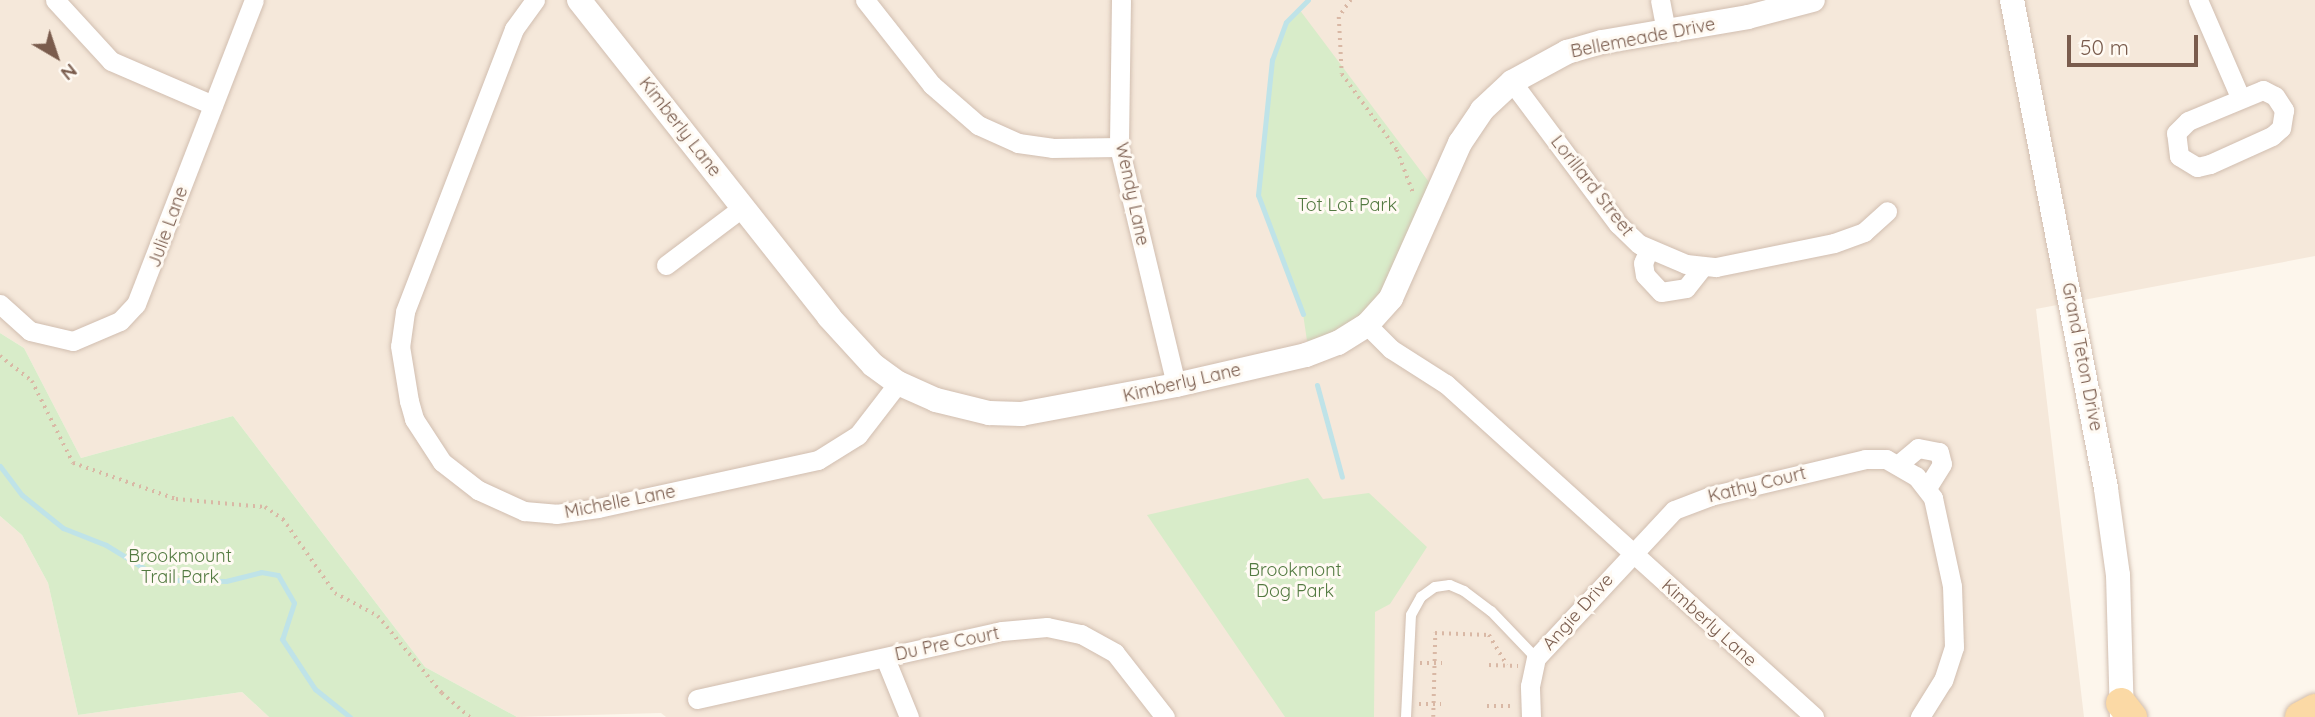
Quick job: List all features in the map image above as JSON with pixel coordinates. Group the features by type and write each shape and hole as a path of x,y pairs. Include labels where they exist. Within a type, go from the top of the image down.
{"main road":[{"path":"2300,717 2315,709"}],"street":[{"path":"55,0 111,61 142,78 213,105"},
{"name":"Julie Lane","path":"0,304 13,319 51,339 73,341 120,321 136,304 152,273 254,0"},
{"name":"Michelle Lane","path":"535,0 514,29 405,312 400,346 406,391 414,419 442,462 478,490 524,511 556,514 598,508 818,460 858,435 898,383"},
{"name":"Kimberly Lane","path":"579,0 850,343 898,383 958,408 1021,415 1176,385 1306,355 1367,325 1391,348 1446,384 1814,717"},
{"path":"865,0 932,85 978,125 1018,143 1052,148 1119,147"},
{"name":"Wendy Lane","path":"1121,0 1119,147 1176,385"},
{"path":"1660,0 1666,32"},
{"name":"Bellemeade Drive","path":"1367,325 1391,298 1408,269 1460,143 1482,110 1512,82 1567,52 1813,0"},
{"name":"Grand Teton Drive","path":"2012,0 2106,489 2118,575 2125,712"},
{"path":"2198,0 2240,97"},
{"name":"Lorillard Street","path":"1512,82 1618,224 1649,249 1701,269"},
{"path":"2263,90 2276,96 2284,110 2281,128 2210,164 2186,163 2175,146 2176,134 2188,121 2240,97 2263,90"},
{"path":"666,265 743,207"},
{"path":"1649,249 1643,263 1645,275 1661,292 1686,288 1701,269 1853,237 1887,211"},
{"path":"1920,717 1943,680 1956,624 1937,510 1927,488 1900,463 1918,448 1939,452 1942,464 1927,488"},
{"name":"Kathy Court","path":"1631,553 1654,527 1689,501 1865,459 1900,463"},
{"name":"Angie Drive","path":"1530,710 1536,658 1631,553"},
{"name":"Du Pre Court","path":"697,699 1024,628 1068,630 1115,653 1165,717"},
{"path":"885,658 909,717"}],"lane":[{"path":"1406,717 1411,615 1421,597 1435,587 1450,585 1491,611 1536,658"}],"path":[{"path":"1351,0 1339,17 1342,74 1397,150 1409,191 1435,201"},
{"path":"0,356 32,381 73,463 176,499 265,507 283,519 335,593 378,615 442,692 470,717"},
{"path":"1433,717 1435,633 1492,637 1507,665 1489,665"},
{"path":"1408,663 1442,663"},
{"path":"1406,705 1441,704"},
{"path":"1488,706 1530,710"}],"shaded area":[{"path":"0,0 2315,0 2315,256 2036,309 2084,717 666,717 661,713 517,717 425,667 233,416 81,458 24,348 0,333"},
{"path":"0,516 22,535 48,583 78,715 242,692 269,717 0,717"}],"green space":[{"name":"Tot Lot Park","path":"1299,9 1438,194 1391,298 1309,354 1303,314 1258,195 1272,60 1286,22"},
{"name":"Brookmount Trail Park","path":"0,333 24,348 81,458 233,416 425,667 517,717 269,717 242,692 78,715 48,583 22,535 0,516"},
{"name":"Brookmont Dog Park","path":"1308,478 1323,499 1369,493 1427,547 1390,604 1375,612 1374,717 1285,717 1147,515"}],"waterway":[{"path":"1303,314 1258,195 1272,60 1286,22 1308,0"},
{"path":"1317,385 1342,477"},
{"path":"0,466 22,495 63,528 106,545 152,573 171,580 226,581 261,572 278,575 294,603 282,639 315,689 350,717"}]}
